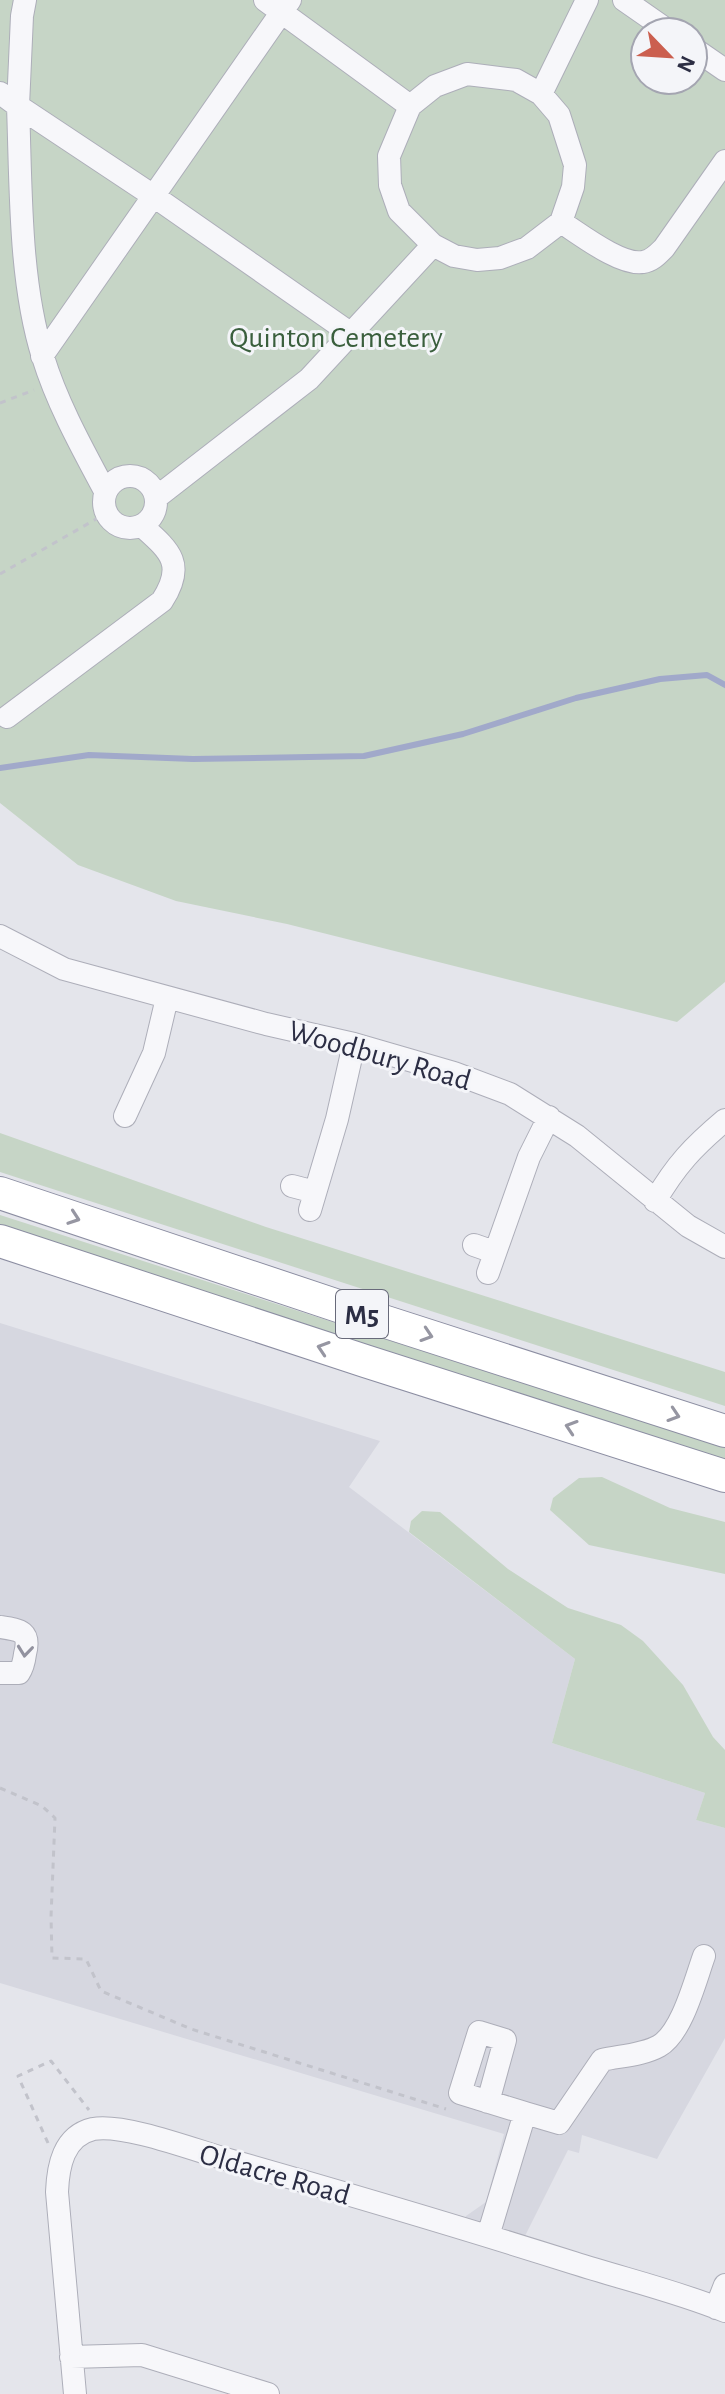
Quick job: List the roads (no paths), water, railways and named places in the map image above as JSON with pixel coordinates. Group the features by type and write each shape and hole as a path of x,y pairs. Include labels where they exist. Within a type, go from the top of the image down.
{"highway":[{"name":"M5","path":"0,1193 725,1431"},
{"name":"M5","path":"0,1241 725,1476"}],"street":[{"path":"25,0 9,100 25,263 42,356 79,443 105,491 105,514 112,522 127,529 142,526 153,517 157,497 151,483 127,474 116,478 105,491"},
{"path":"541,94 587,0"},
{"path":"624,0 647,16"},
{"path":"42,356 155,197 279,4 410,106"},
{"path":"467,74 516,80 541,94 559,115 575,165 573,187 561,222 527,248 500,258 477,260 454,256 433,245 399,211 390,185 389,156 410,106 435,86 467,74"},
{"path":"9,100 350,333"},
{"path":"561,222 624,260 640,263 652,259 664,248 725,161"},
{"path":"157,497 309,379 433,245"},
{"path":"7,717 162,601 172,586 174,567 169,550 142,526"},
{"name":"Woodbury Road","path":"0,936 64,969 354,1044 454,1073 510,1094 577,1136 688,1226 725,1247"},
{"path":"125,1116 154,1053 167,998"},
{"path":"292,1186 312,1201 337,1119 354,1044"},
{"path":"485,1257 549,1117"},
{"path":"655,1201 675,1168 695,1145 725,1120"},
{"path":"0,1627 16,1630 26,1636 28,1642 19,1673 0,1673"},
{"path":"488,2102 559,2123 602,2060 653,2049 664,2042 679,2021 704,1956"},
{"path":"488,2236 525,2113"},
{"name":"Oldacre Road","path":"71,2357 57,2192 58,2165 73,2140 90,2130 133,2133 488,2236 721,2309"},
{"path":"721,2309 725,2285"},
{"path":"75,2394 71,2357 142,2355 268,2394"}],"waterway":[{"path":"0,768 89,755 193,759 364,756 463,734 576,698 660,679 707,675 725,685"}],"park label":[{"name":"Quinton Cemetery","path":"336,337"}]}
